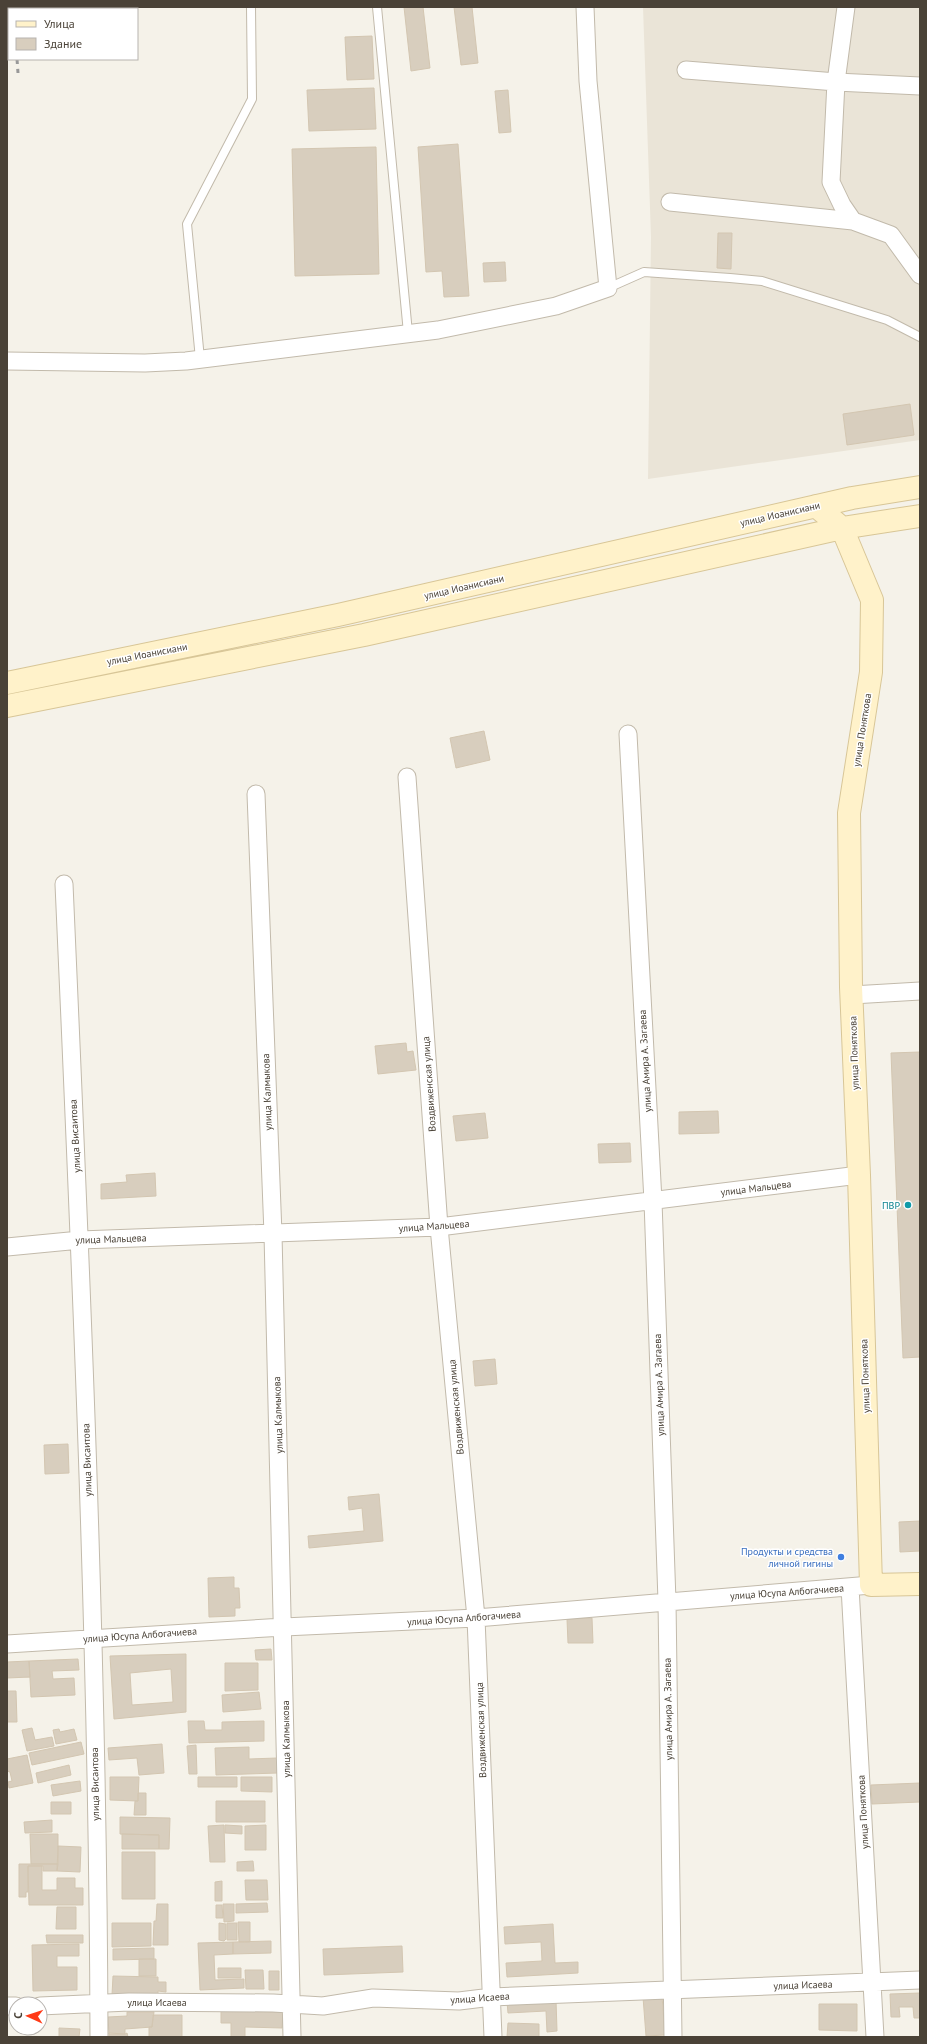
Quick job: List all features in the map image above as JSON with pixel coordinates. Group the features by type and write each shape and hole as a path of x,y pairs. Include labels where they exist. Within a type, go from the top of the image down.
{"main road":[{"name":"улица Иоанисиани","path":"7,683 338,615 852,498 920,487"},
{"path":"842,528 852,498"},
{"path":"816,506 842,528"},
{"path":"7,706 364,635 842,528 920,516"},
{"name":"улица Поняткова","path":"842,528 872,600 871,672 849,814 852,995 859,1175 861,1586"},
{"name":"улица Юсупа Албогачиева","path":"861,1586 920,1584"}],"street":[{"path":"7,361 145,364 200,359 438,330 556,306 608,288 588,81 584,7"},
{"path":"846,7 836,82 831,182 842,205 854,221"},
{"path":"686,70 836,82 920,86"},
{"path":"670,202 854,221 891,235 920,275"},
{"name":"улица Амира А. Загаева","path":"628,734 653,1201 667,1601 671,1988 673,2037"},
{"name":"Воздвиженская улица","path":"407,777 439,1227 476,1618 493,2037"},
{"name":"улица Калмыкова","path":"256,794 273,1234 284,1626 292,2037"},
{"name":"улица Висаитова","path":"64,884 80,1240 92,1638 99,2037"},
{"path":"852,995 920,991"},
{"name":"улица Мальцева","path":"7,1247 80,1240 439,1227 859,1175"},
{"name":"улица Юсупа Албогачиева","path":"7,1644 284,1626 476,1618 861,1586"},
{"name":"улица Поняткова","path":"861,1586 875,2037"},
{"name":"улица Исаева","path":"48,2006 129,2002 274,2003 323,2006 373,1998 459,2001 492,1997 671,1988 920,1980"}],"lane":[{"path":"200,359 187,224 252,99 251,7"},
{"path":"377,7 408,333"},
{"path":"608,288 644,272 730,278 762,282 887,320 920,337"}],"shaded area":[{"path":"643,7 920,7 920,440 648,479 651,237"}],"building":[{"path":"404,7 423,7 430,68 411,71"},
{"path":"454,7 472,7 478,63 461,65"},
{"path":"372,36 374,79 347,80 345,37"},
{"path":"374,88 376,129 309,131 307,90"},
{"path":"508,90 511,132 499,133 495,91"},
{"path":"458,144 469,296 444,297 442,271 426,272 418,147"},
{"path":"376,147 379,274 295,276 292,149"},
{"path":"718,233 732,233 731,269 717,268"},
{"path":"505,262 506,281 484,282 483,263"},
{"path":"910,404 914,435 847,445 843,414"},
{"path":"484,731 490,760 456,768 450,738"},
{"path":"406,1043 407,1052 413,1051 416,1070 378,1074 375,1046"},
{"name":"ПВР","path":"920,1052 920,1357 903,1358 891,1053"},
{"path":"718,1111 719,1133 679,1134 679,1112"},
{"path":"485,1113 488,1138 456,1141 453,1116"},
{"path":"630,1143 631,1162 599,1163 598,1144"},
{"path":"155,1173 156,1196 101,1199 101,1184 127,1182 126,1175"},
{"path":"495,1359 497,1384 475,1386 473,1361"},
{"path":"68,1444 69,1473 45,1474 44,1445"},
{"path":"379,1494 383,1541 309,1548 308,1536 364,1531 362,1508 349,1510 348,1497"},
{"path":"920,1521 920,1551 900,1552 899,1522"},
{"path":"234,1577 234,1588 239,1588 240,1608 235,1608 235,1616 209,1617 208,1578"},
{"path":"592,1618 593,1643 568,1643 567,1619"},
{"path":"271,1649 272,1660 256,1660 255,1650"},
{"path":"186,1654 186,1712 114,1719 110,1656","holes":["171,1669 173,1702 132,1705 130,1673"]},
{"path":"78,1659 79,1670 52,1671 53,1679 74,1678 75,1695 31,1697 29,1661"},
{"path":"29,1661 30,1677 7,1678 7,1662"},
{"path":"225,1663 258,1663 258,1690 225,1691"},
{"path":"7,1691 16,1691 17,1722 7,1722"},
{"path":"259,1692 261,1709 223,1712 222,1695"},
{"path":"188,1721 204,1721 205,1730 222,1730 222,1722 264,1721 264,1741 189,1743"},
{"path":"32,1728 35,1740 52,1737 54,1746 27,1751 22,1730"},
{"path":"59,1729 60,1732 74,1729 77,1740 56,1744 53,1730"},
{"path":"81,1742 84,1754 32,1765 29,1753"},
{"path":"162,1744 164,1773 139,1775 137,1758 109,1760 108,1748"},
{"path":"196,1745 197,1774 189,1774 187,1746"},
{"path":"249,1747 249,1759 277,1758 278,1773 216,1775 215,1748"},
{"path":"27,1755 33,1783 9,1788 8,1782 12,1781 10,1772 7,1771 7,1759"},
{"path":"69,1765 71,1775 38,1783 36,1773"},
{"path":"110,1777 139,1777 138,1801 110,1800"},
{"path":"198,1777 237,1777 237,1787 198,1787"},
{"path":"241,1777 272,1777 272,1792 241,1791"},
{"path":"80,1781 81,1791 53,1796 51,1785"},
{"path":"920,1783 920,1802 872,1804 871,1785"},
{"path":"138,1793 146,1793 146,1815 134,1815 135,1801 138,1801"},
{"path":"216,1801 265,1801 265,1822 216,1822"},
{"path":"51,1802 71,1802 71,1814 51,1814"},
{"path":"120,1817 170,1818 169,1849 159,1849 159,1835 120,1834"},
{"path":"52,1820 52,1832 25,1833 24,1822"},
{"path":"224,1825 225,1862 210,1862 208,1826"},
{"path":"225,1825 242,1826 242,1834 225,1833"},
{"path":"266,1825 266,1850 245,1850 245,1826"},
{"path":"30,1834 58,1834 58,1864 31,1864"},
{"path":"122,1834 159,1835 159,1849 122,1849"},
{"path":"58,1846 81,1847 80,1872 57,1871"},
{"path":"122,1852 155,1852 155,1899 122,1899"},
{"path":"253,1861 254,1871 237,1871 237,1862"},
{"path":"19,1864 58,1864 57,1871 43,1871 43,1866 28,1866 28,1892 26,1892 26,1897 19,1897"},
{"path":"28,1866 42,1866 42,1890 57,1890 57,1878 75,1878 75,1888 83,1888 83,1905 29,1905"},
{"path":"245,1880 267,1880 268,1900 246,1900"},
{"path":"222,1881 222,1901 215,1901 215,1882"},
{"path":"267,1903 268,1912 236,1913 236,1904"},
{"path":"157,1904 168,1904 168,1945 153,1945 154,1921 156,1921"},
{"path":"223,1904 234,1904 234,1921 224,1922"},
{"path":"216,1905 222,1905 223,1918 216,1918"},
{"path":"57,1907 76,1907 76,1929 56,1929"},
{"path":"238,1922 250,1922 250,1942 239,1942"},
{"path":"112,1923 151,1923 151,1946 112,1947"},
{"path":"219,1923 226,1924 226,1939 224,1941 219,1940"},
{"path":"227,1923 237,1923 237,1940 227,1940"},
{"path":"553,1924 555,1963 578,1962 578,1973 507,1977 506,1963 542,1961 541,1942 505,1944 504,1927"},
{"path":"46,1935 83,1935 83,1943 47,1943"},
{"path":"271,1941 271,1953 233,1954 233,1942"},
{"path":"233,1942 233,1954 214,1955 215,1980 244,1979 244,1988 200,1990 198,1943"},
{"path":"79,1944 79,1956 57,1956 57,1967 77,1967 77,1990 33,1991 32,1945"},
{"path":"402,1946 403,1972 324,1975 323,1949"},
{"path":"154,1948 154,1959 113,1960 113,1949"},
{"path":"139,1959 156,1959 156,1976 139,1976"},
{"path":"218,1968 241,1968 241,1978 218,1978"},
{"path":"245,1970 263,1970 264,1989 246,1989"},
{"path":"269,1971 279,1971 279,1990 269,1990"},
{"path":"113,1976 158,1977 158,1982 166,1982 166,1992 158,1991 158,1996 112,1995"},
{"path":"920,1993 920,2018 914,2018 913,2007 899,2007 900,2017 891,2017 890,1994"},
{"path":"662,1996 665,2035 646,2036 643,1997"},
{"path":"556,2000 557,2031 547,2032 546,2011 508,2013 507,2002"},
{"path":"819,2004 857,2004 857,2031 819,2030"},
{"path":"221,2011 283,2012 282,2028 245,2027 245,2037 231,2037 231,2023 221,2023"},
{"path":"127,2012 154,2012 152,2027 125,2029 125,2034 109,2034 108,2017 127,2016"},
{"path":"153,2015 182,2015 182,2037 149,2037 149,2027 152,2027"},
{"path":"508,2023 539,2024 539,2037 507,2037"},
{"path":"59,2028 80,2029 79,2037 59,2037"},
{"path":"109,2033 127,2033 128,2037 109,2037"}],"railway":[{"path":"17,60 18,73"}],"place":[{"name":"ПВР","path":"908,1205"},
{"name":"Продукты и средства личной гигины","path":"841,1557"}]}
